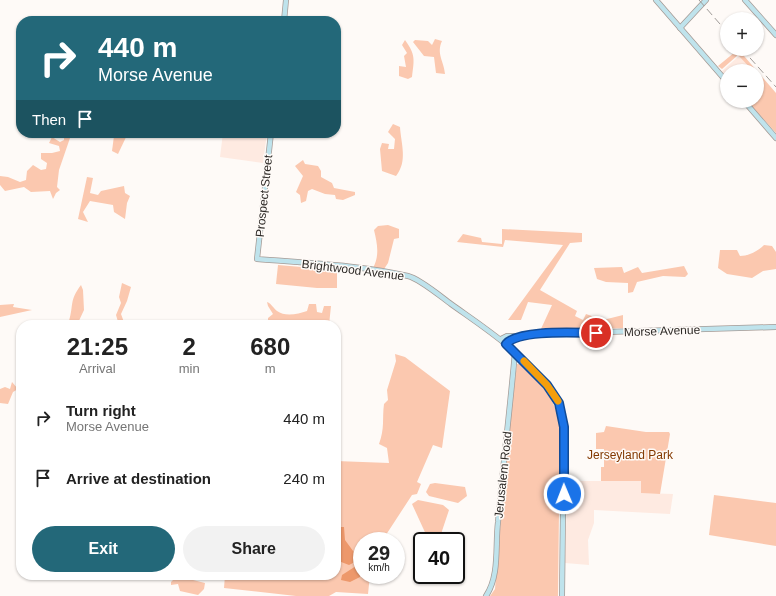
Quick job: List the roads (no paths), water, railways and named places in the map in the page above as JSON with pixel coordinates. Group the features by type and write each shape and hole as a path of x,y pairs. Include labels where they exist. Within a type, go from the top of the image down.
{"street":[{"path":"284,16 286,0"},
{"path":"656,0 720,74"},
{"path":"680,28 706,0"},
{"path":"745,0 776,35"},
{"path":"750,108 776,138"},
{"name":"Prospect Street","path":"257,258 270,138"},
{"name":"Brightwood Avenue","path":"257,258 352,268 409,276 516,352 551,390 559,403 563,416 564,432 562,596"},
{"name":"Morse Avenue","path":"501,340 507,336 776,327"},
{"name":"Morse Avenue","path":"506,344 511,339 524,336"},
{"name":"Jerusalem Road","path":"486,596 492,586 495,575 498,522 516,352"}],"railway":[{"path":"699,0 720,24"},
{"path":"748,56 776,87"}],"park label":[{"name":"Jerseyland Park","path":"630,455"}]}
